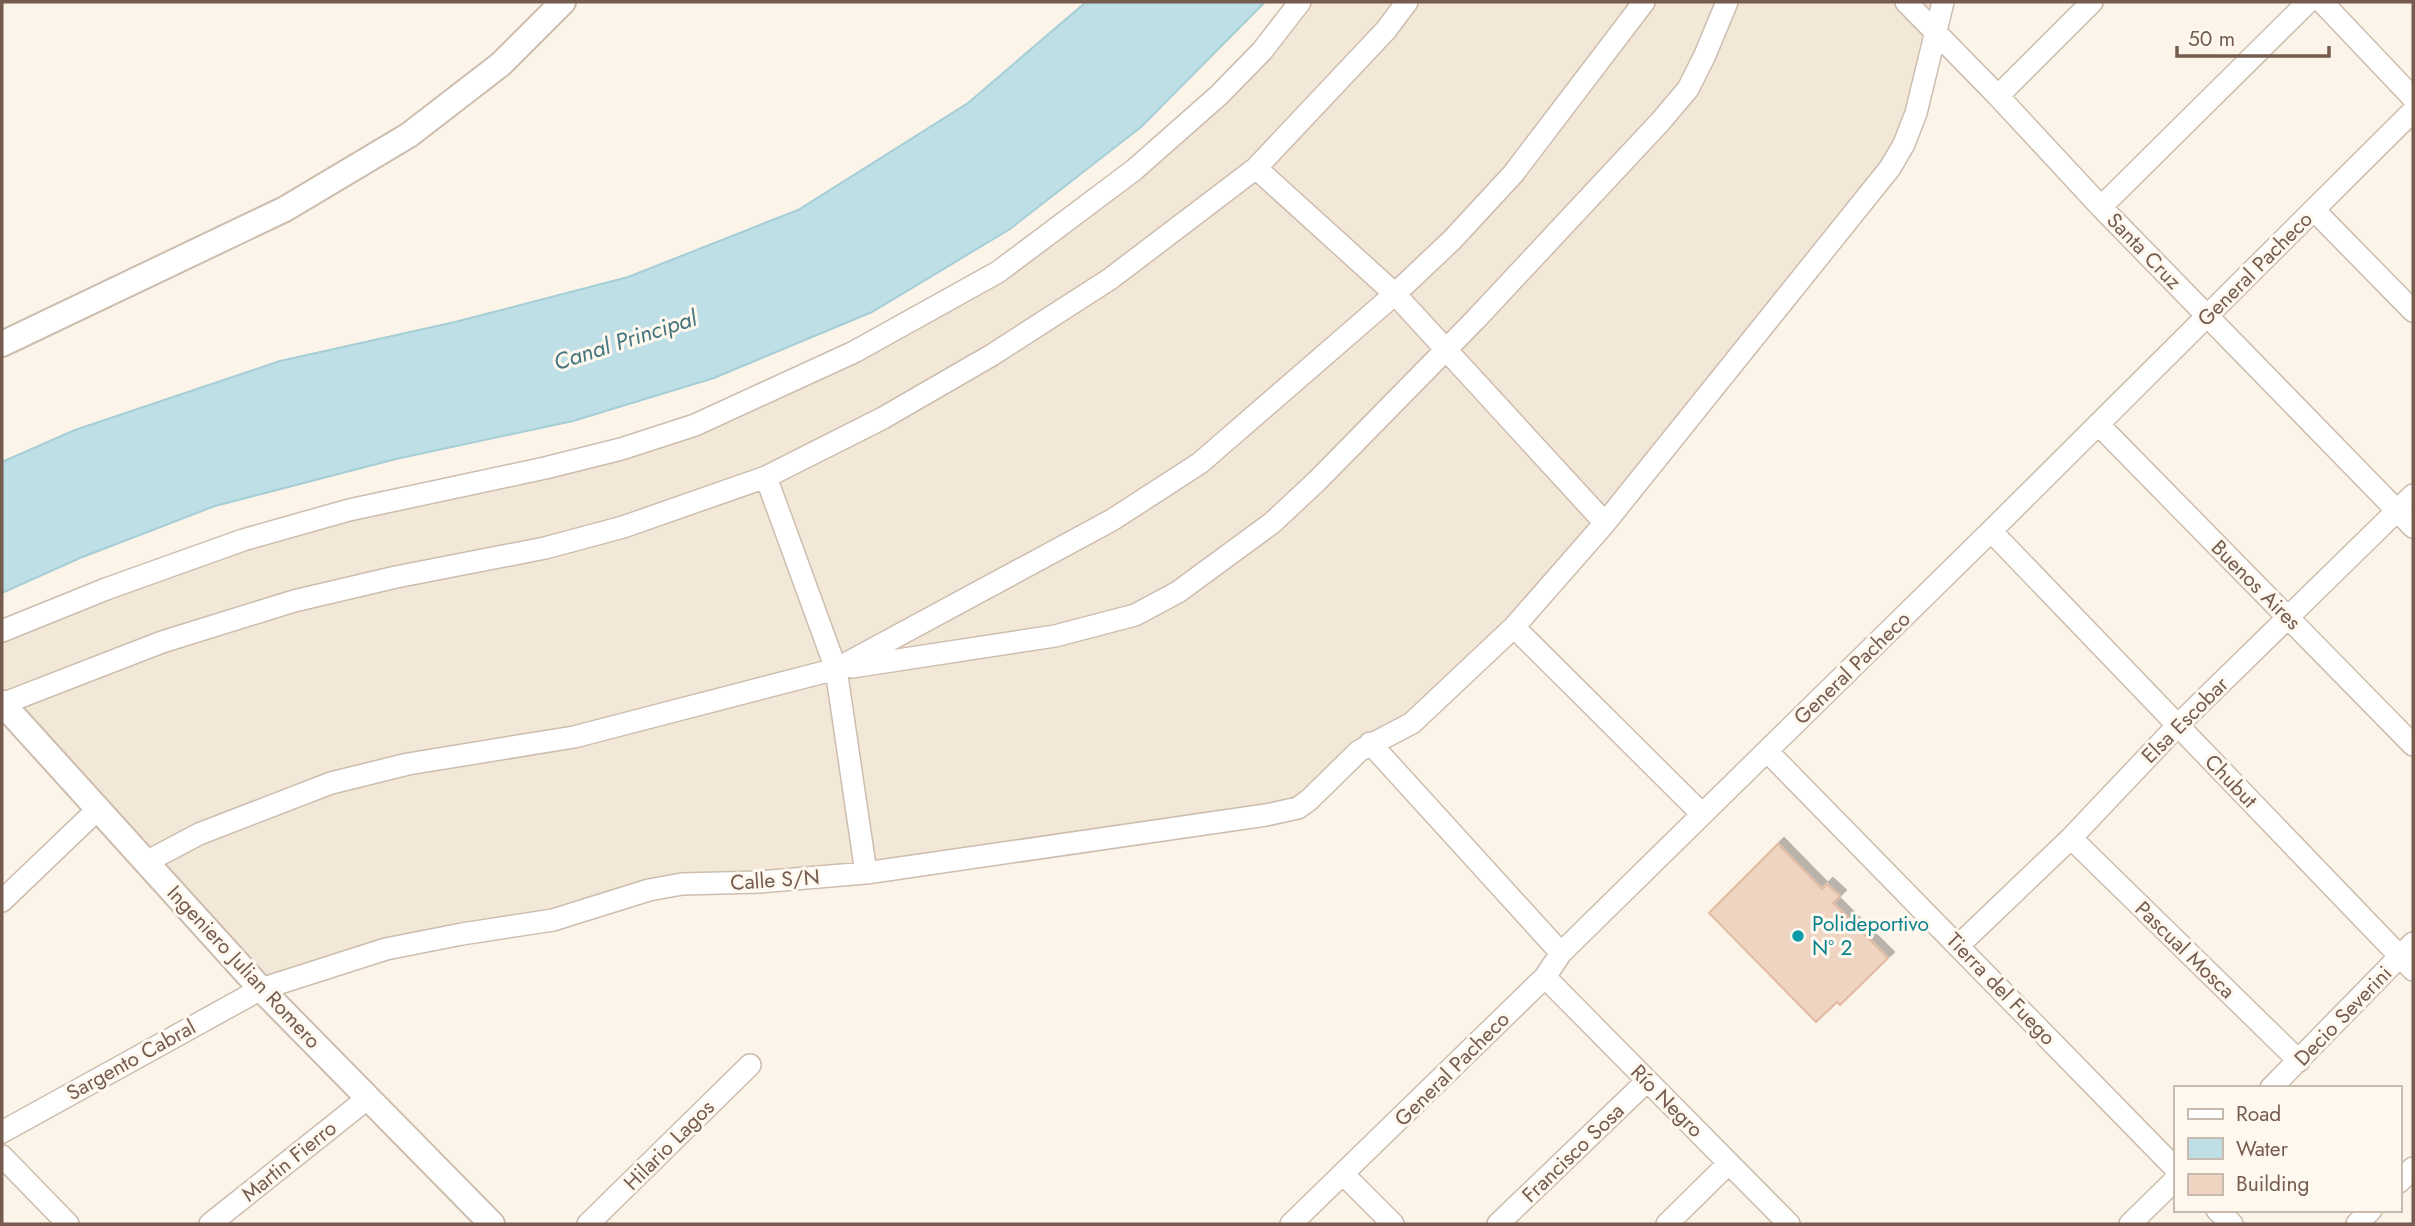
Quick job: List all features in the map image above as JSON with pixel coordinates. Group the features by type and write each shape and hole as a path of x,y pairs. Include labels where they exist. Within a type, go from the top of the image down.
{"street":[{"path":"2,344 285,209 409,135 500,64 563,2"},
{"path":"2,631 106,589 243,540 349,510 621,449 695,425 854,352 998,272 1134,170 1219,95 1253,60 1300,2"},
{"path":"2,704 162,642 294,601 396,577 545,548 610,531 766,477 883,418 992,355 1110,279 1256,169 1387,30 1407,2"},
{"path":"836,669 1112,520 1200,463 1395,294 1453,239 1513,174 1644,2"},
{"path":"146,862 199,834 331,783 408,764 574,737 836,669 1055,636 1135,615 1178,593 1272,523 1317,481 1447,348 1660,122 1688,89 1727,2"},
{"name":"Santa Cruz","path":"1906,2 2207,317 2413,527"},
{"path":"1561,953 1370,743 1398,731 1428,710 1514,626 1605,523 1890,168 1904,144 1916,113 1943,2"},
{"path":"1998,96 2092,2"},
{"path":"2101,207 2308,2"},
{"path":"2322,2 2413,97"},
{"name":"General Pacheco","path":"1291,1224 1545,977 1561,953 1701,813 1991,531 2413,111"},
{"path":"1256,169 1395,294 1605,523"},
{"path":"2314,210 2413,311"},
{"name":"Buenos Aires","path":"2098,424 2413,745"},
{"path":"766,477 836,669 866,873"},
{"name":"Elsa Escobar","path":"1958,946 2071,838 2178,725 2413,495"},
{"name":"Chubut","path":"1991,531 2178,725 2409,956"},
{"path":"1514,626 1701,813"},
{"name":"Ingeniero Julian Romero","path":"2,704 261,989 492,1224"},
{"name":"Calle S/N","path":"261,989 386,949 553,920 649,890 682,884 760,882 866,873 1266,815 1298,808 1370,743"},
{"name":"Tierra del Fuego","path":"1767,751 2174,1167"},
{"path":"2,901 98,809"},
{"name":"Pascual Mosca","path":"2071,838 2299,1061"},
{"name":"Decio Severini","path":"2273,1086 2409,956"},
{"name":"Río Negro","path":"1545,977 1789,1224"},
{"name":"Sargento Cabral","path":"2,1132 261,989"},
{"name":"Hilario Lagos","path":"588,1224 750,1065"},
{"name":"Francisco Sosa","path":"1498,1224 1647,1081"},
{"name":"Martin Fierro","path":"210,1224 368,1098"},
{"path":"2,1156 68,1224"},
{"path":"1667,1224 1729,1163"},
{"path":"1344,1174 1393,1224"},
{"path":"2130,1224 2174,1181"},
{"path":"2219,1212 2232,1224"}],"shaded area":[{"path":"1300,2 1943,2 1904,144 1514,627 1309,800 1266,815 682,884 261,989 2,703 2,631 167,567 695,425 998,272 1134,170"}],"water":[{"name":"Canal Principal","path":"1086,2 1265,2 1141,127 1010,229 872,312 714,378 573,421 396,459 215,506 80,558 2,593 2,462 75,430 280,361 455,322 628,277 798,210 968,103"}],"building":[{"name":"Polideportivo Nº 2","path":"1778,844 1822,889 1827,884 1840,896 1833,903 1888,958 1840,1005 1837,1002 1816,1022 1709,913"}],"place":[{"name":"Polideportivo Nº 2","path":"1798,936"}]}
